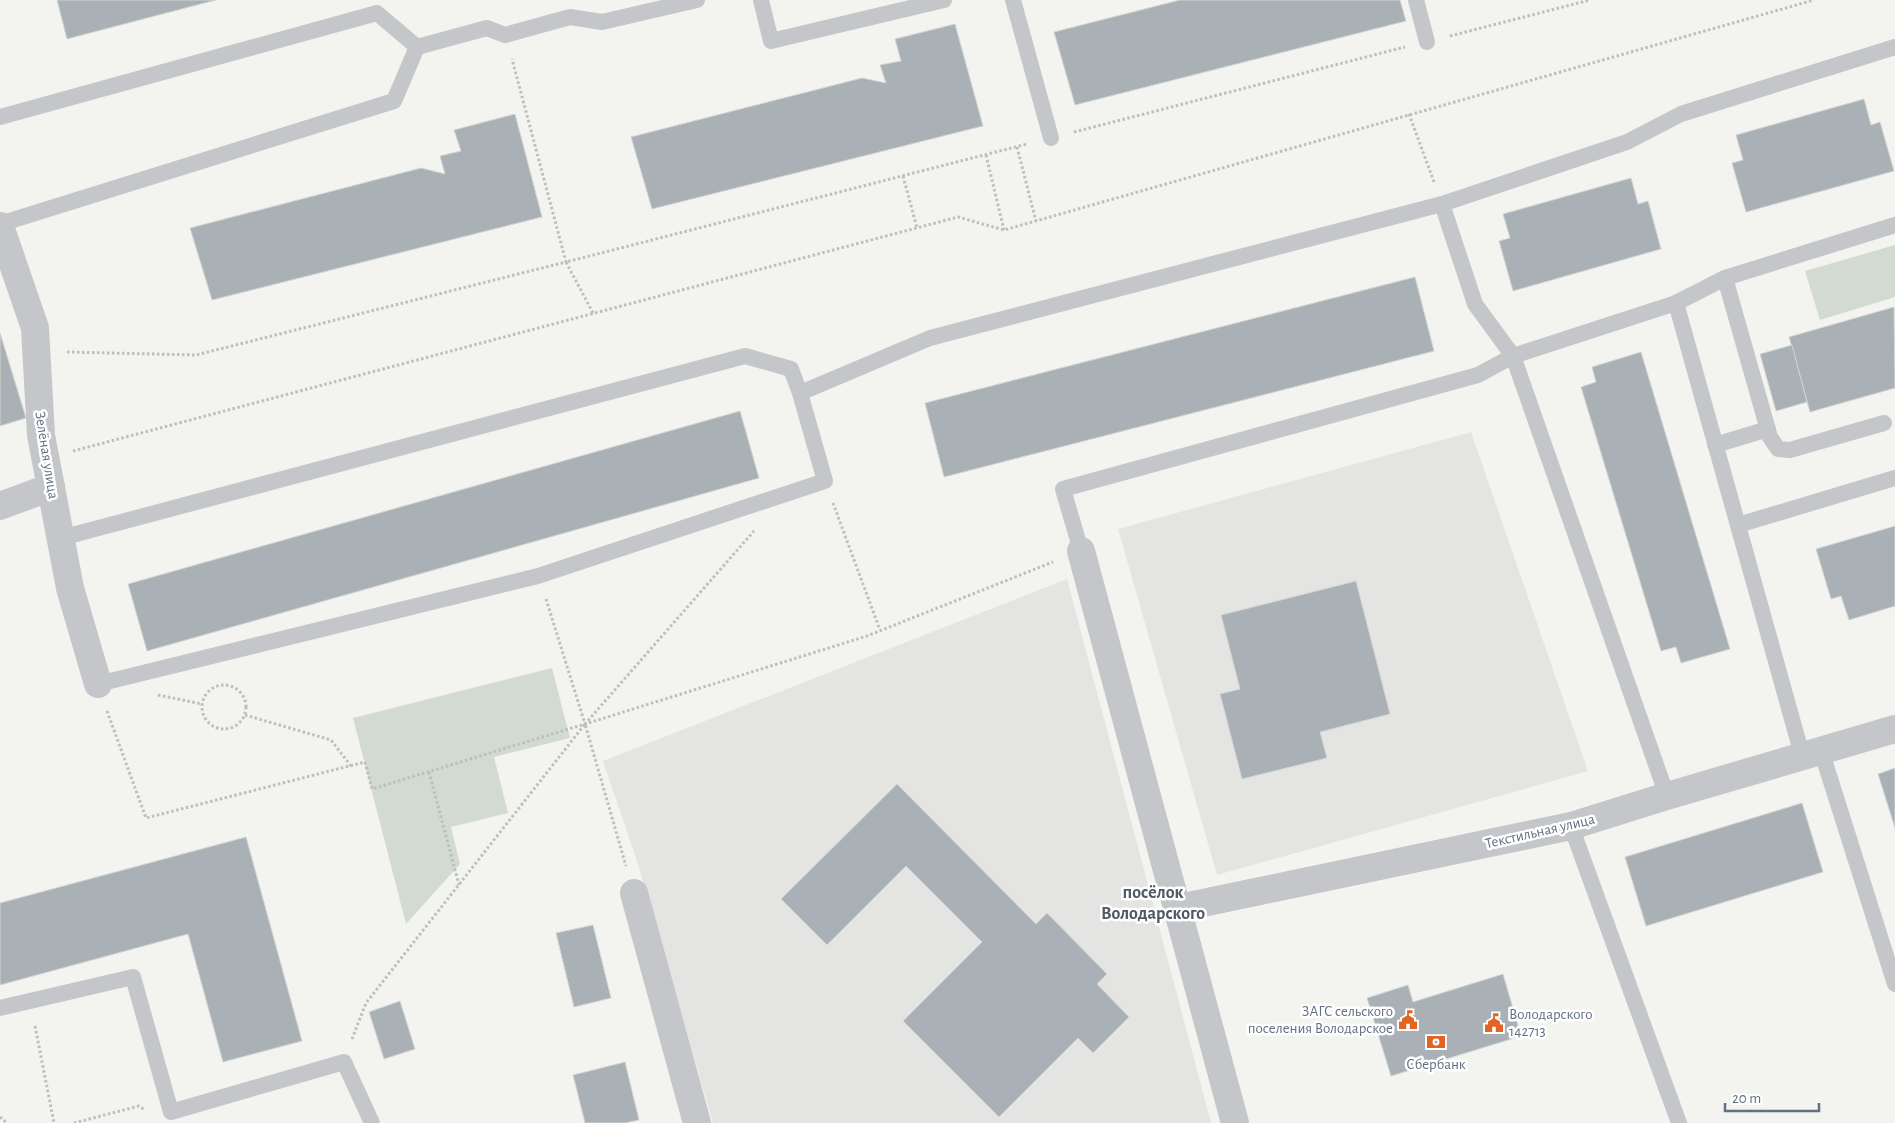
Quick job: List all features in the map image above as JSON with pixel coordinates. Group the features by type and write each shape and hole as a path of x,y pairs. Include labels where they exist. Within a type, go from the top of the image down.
{"street":[{"name":"Зелёная улица","path":"0,225 35,328 41,435 70,588 98,684"},
{"path":"0,506 52,487"},
{"path":"1081,551 1179,908 1235,1123"},
{"name":"Текстильная улица","path":"1179,908 1571,826 1811,752 1895,729"},
{"path":"634,893 697,1123"}],"lane":[{"path":"417,47 487,28 505,35 570,17 602,22 698,0"},
{"path":"761,0 771,41 944,0"},
{"path":"1013,0 1052,138"},
{"path":"1416,0 1427,42"},
{"path":"0,117 377,13 417,47"},
{"path":"0,225 394,101 417,47"},
{"path":"800,393 930,338 1442,204 1627,142 1681,114 1895,47"},
{"path":"1442,204 1475,304 1513,356 1667,796"},
{"path":"1081,551 1063,489 1478,375 1513,356 1676,303 1725,278 1895,225"},
{"path":"1725,278 1770,438 1778,449 1790,450 1884,423"},
{"path":"1676,303 1738,525 1811,752 1895,984"},
{"path":"61,538 745,356 791,369 800,393 825,482 538,576 98,684"},
{"path":"1716,446 1768,430"},
{"path":"1738,525 1895,478"},
{"path":"1571,826 1679,1123"},
{"path":"0,1008 133,976 171,1112 344,1062 372,1123"}],"path":[{"path":"46,458 958,217 1004,230 1814,0"},
{"path":"36,351 196,355 566,262 505,35"},
{"path":"1409,114 1442,204"},
{"path":"1016,147 1036,221"},
{"path":"986,155 1004,230"},
{"path":"903,176 917,228"},
{"path":"825,482 880,630"},
{"path":"344,1062 366,1003 585,724 786,494"},
{"path":"98,684 146,818 365,762 372,789 585,724 880,630 1081,551"},
{"path":"538,576 585,724 634,893"},
{"path":"217,686 233,687 244,698 245,715 235,727 218,729 211,725 202,712 202,704 210,690 217,686"},
{"path":"245,715 331,740 351,766"},
{"path":"429,772 459,885"},
{"path":"30,1001 54,1123"},
{"path":"74,1123 139,1106 151,1114"},
{"path":"0,1117 7,1123"}],"shaded area":[{"path":"1895,245 1895,297 1820,320 1805,271"},
{"path":"1471,432 1588,771 1217,875 1118,529"},
{"path":"1067,579 1211,1123 713,1123 637,861 603,761"},
{"path":"552,668 570,738 494,757 508,813 451,827 460,864 406,924 353,718"}],"building":[{"path":"57,0 216,0 67,39"},
{"path":"1180,0 1400,0 1406,21 1075,105 1054,32"},
{"path":"955,24 983,126 652,209 631,137 862,78 886,83 880,65 901,61 895,39"},
{"path":"1864,99 1871,125 1880,122 1894,171 1746,212 1732,163 1743,160 1736,135"},
{"path":"515,114 542,217 212,300 190,228 421,168 445,174 440,156 461,151 454,130"},
{"path":"1631,178 1638,204 1648,201 1661,249 1513,291 1499,241 1510,238 1503,214"},
{"path":"1415,277 1434,351 944,477 925,403"},
{"path":"1894,307 1895,388 1810,412 1789,337"},
{"path":"0,333 26,418 0,426"},
{"path":"1792,345 1807,402 1776,411 1760,354"},
{"path":"1641,352 1730,649 1681,663 1676,647 1661,651 1581,387 1596,382 1592,367"},
{"path":"740,411 759,478 147,651 128,584"},
{"path":"1895,526 1895,606 1849,620 1841,596 1831,599 1816,549"},
{"path":"1356,581 1390,714 1320,732 1327,758 1242,779 1220,694 1240,689 1221,615"},
{"path":"1895,768 1895,828 1878,774"},
{"path":"897,784 1036,924 1047,913 1107,974 1097,984 1129,1017 1093,1053 1078,1038 999,1117 903,1021 982,942 906,866 827,945 781,899"},
{"path":"1802,803 1823,872 1646,926 1625,857"},
{"path":"246,837 302,1041 223,1062 188,934 0,985 0,903"},
{"path":"593,925 611,998 574,1007 556,933"},
{"path":"1503,974 1521,1036 1391,1076 1367,998 1408,985 1413,1002"},
{"path":"400,1001 415,1049 384,1059 369,1012"},
{"path":"625,1062 639,1120 625,1123 585,1123 573,1075"}],"place":[{"name":"ЗАГС сельского поселения Володарское","path":"1408,1020"},
{"name":"Володарского 142713","path":"1494,1023"},
{"name":"Сбербанк","path":"1436,1042"}],"district":[{"name":"посёлок Володарского","path":"1153,902"}]}
